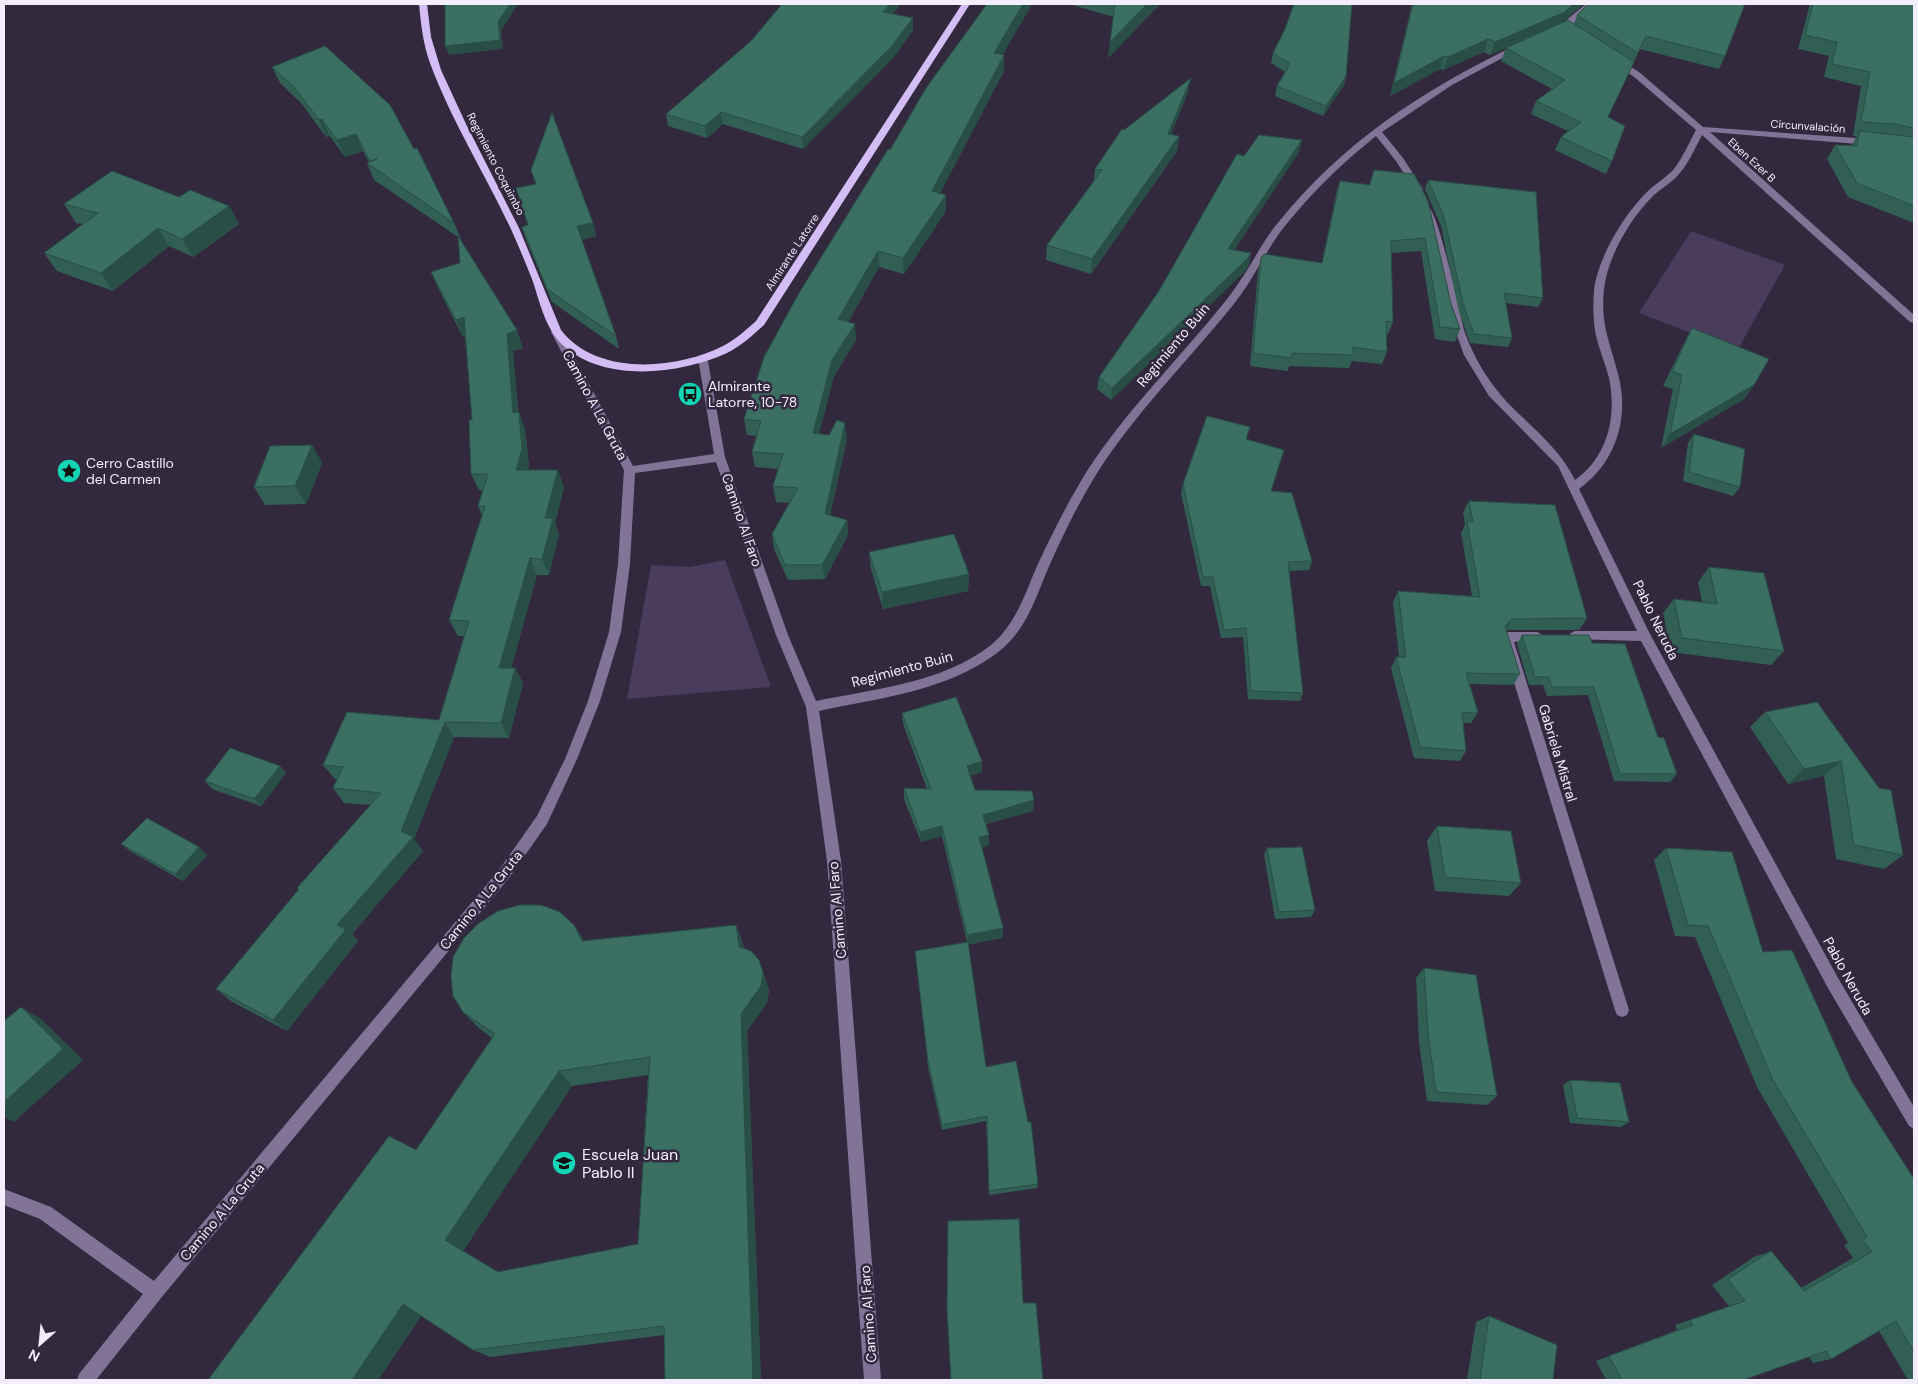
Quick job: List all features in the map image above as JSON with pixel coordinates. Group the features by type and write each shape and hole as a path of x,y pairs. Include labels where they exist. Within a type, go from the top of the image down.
{"main road":[{"name":"Regimiento Coquimbo","path":"423,4 425,28 436,69 518,233 556,332"},
{"name":"Almirante Latorre","path":"556,332 570,346 588,356 611,363 636,367 663,366 703,358 726,349 745,337 760,322 966,4"}],"street":[{"path":"1546,36 1568,31 1590,4"},
{"name":"Regimiento Buin","path":"812,706 947,676 972,664 993,650 1023,618 1032,599 1037,580 1062,524 1091,474 1120,432 1236,295 1277,231 1300,202 1324,176 1376,130 1457,78 1528,43"},
{"name":"Eben Ezer B","path":"1612,59 1636,74 1701,129 1914,320"},
{"path":"1575,486 1586,480 1603,461 1615,426 1616,384 1603,347 1598,305 1600,280 1607,258 1647,196 1676,172 1701,129"},
{"name":"Circunvalación","path":"1701,129 1876,142"},
{"name":"Pablo Neruda","path":"1376,130 1400,160 1423,199 1434,225 1462,344 1475,368 1493,393 1510,411 1546,442 1575,486 1644,636 1833,983 1914,1121"},
{"name":"Camino A La Gruta","path":"85,1380 155,1292 504,874 542,820 571,760 594,702 616,632 624,564 630,470 556,332"},
{"name":"Camino Al Faro","path":"703,358 720,457 782,635 812,706 834,862 873,1380"},
{"name":"Camino Al Faro","path":"630,470 720,457"},
{"path":"1566,637 1644,636"},
{"name":"Gabriela Mistral","path":"1546,637 1506,637 1622,1010"},
{"path":"4,1197 45,1213 155,1292"}],"shaded area":[{"path":"1691,231 1785,265 1737,351 1639,313"},
{"path":"725,560 771,687 627,699 651,565 690,567"}],"building":[{"path":"445,4 510,4 498,22 500,40 445,46"},
{"path":"782,4 890,4 883,12 913,18 892,46 802,137 721,112 705,126 666,114 751,41"},
{"path":"987,4 1023,4 994,53 1004,55 932,191 946,195 903,258 878,251 838,319 855,324 832,360 813,433 829,435 837,420 845,423 825,514 847,520 822,565 785,565 772,534 798,488 773,486 783,454 752,452 761,421 744,419 764,357 799,293 888,149 890,150 926,88"},
{"path":"1115,4 1147,4 1110,42"},
{"path":"1294,4 1352,4 1346,76 1326,106 1277,86 1290,64 1273,53 1285,29"},
{"path":"1413,4 1574,4 1565,12 1495,42 1488,39 1448,57 1444,56 1394,83"},
{"path":"1588,4 1745,4 1725,56 1646,36 1638,53 1577,15"},
{"path":"1813,4 1914,4 1914,128 1895,124 1861,122 1870,72 1832,64 1837,42 1805,35"},
{"path":"1568,20 1634,62 1608,117 1625,126 1612,161 1561,137 1581,122 1536,101 1565,80 1506,48"},
{"path":"325,46 390,105 414,149 417,148 454,223 367,163 377,159 370,161 356,134 337,140 322,119 319,120 294,87 272,67"},
{"path":"1191,78 1168,134 1179,136 1092,259 1047,245 1102,170 1095,169 1122,129 1124,130"},
{"path":"552,113 593,223 577,226 616,336 547,289 522,227 528,225 516,188 536,184 531,170"},
{"path":"1860,131 1914,137 1914,206 1857,183 1835,145 1857,146"},
{"path":"1259,135 1302,140 1228,249 1251,253 1247,259 1112,388 1099,377 1159,291 1237,154 1244,156"},
{"path":"1374,170 1414,174 1428,201 1451,304 1460,329 1440,327 1425,238 1391,241 1393,322 1386,321 1387,352 1352,347 1354,355 1292,353 1291,358 1253,353 1261,258 1264,254 1322,263 1340,181 1370,185"},
{"path":"112,171 179,197 190,190 229,206 182,239 158,228 101,273 44,253 98,213 64,204"},
{"path":"1428,180 1536,192 1543,298 1504,293 1512,338 1474,334 1463,303 1444,217"},
{"path":"458,236 517,330 507,334 513,413 519,412 522,449 516,470 558,470 545,518 553,518 542,559 530,558 499,668 515,668 501,723 445,722 401,831 413,837 337,925 346,929 273,1020 216,989 299,889 297,888 381,793 333,788 343,767 323,765 347,712 439,720 469,621 449,620 485,506 478,506 488,474 471,474 469,420 472,420 464,317 456,320 431,272 460,263"},
{"path":"1692,328 1769,359 1754,385 1670,434 1682,375 1672,371"},
{"path":"1207,416 1250,427 1246,439 1284,450 1271,491 1292,493 1312,561 1288,562 1303,693 1251,691 1246,628 1224,630 1213,577 1203,577 1183,484"},
{"path":"1694,434 1745,449 1740,487 1689,472"},
{"path":"312,445 295,486 254,487 270,446"},
{"path":"1469,501 1555,505 1587,618 1512,619 1505,626 1520,674 1466,673 1478,712 1462,713 1466,751 1420,747 1396,657 1406,657 1398,591 1480,597 1467,521 1473,522"},
{"path":"954,534 969,574 882,592 869,552"},
{"path":"1709,567 1764,573 1784,651 1682,638 1674,599 1717,604"},
{"path":"1522,635 1589,635 1592,643 1625,644 1658,737 1664,738 1677,774 1620,774 1594,687 1552,687 1549,677 1535,677"},
{"path":"956,697 982,761 967,766 975,790 1032,791 1034,800 983,815 989,835 979,837 1003,928 967,935 942,826 920,832 904,788 931,789 902,713"},
{"path":"1817,702 1879,788 1891,790 1903,855 1854,845 1841,761 1804,769 1765,712"},
{"path":"230,748 280,766 254,799 205,781"},
{"path":"147,818 199,847 175,874 121,844"},
{"path":"1437,826 1511,831 1521,883 1445,877"},
{"path":"1302,847 1315,910 1279,912 1267,848"},
{"path":"1666,848 1732,852 1763,952 1792,950 1852,1082 1914,1179 1914,1352 1896,1321 1831,1359 1826,1351 1743,1380 1622,1380 1609,1356 1693,1325 1690,1320 1745,1301 1728,1279 1771,1251 1804,1291 1872,1252 1862,1239 1867,1237 1772,1078 1708,926 1688,925"},
{"path":"520,905 541,905 560,912 574,925 582,941 736,925 739,947 751,951 759,960 763,972 761,986 741,1014 753,1380 665,1380 664,1326 473,1350 403,1304 352,1380 208,1380 389,1136 416,1150 495,1034 463,1012 453,996 451,977 453,957 464,938 479,923 498,911","holes":["650,1057 638,1244 498,1272 445,1240 559,1071"]},
{"path":"968,942 986,1067 1016,1061 1028,1122 1031,1122 1038,1184 989,1191 987,1116 942,1125 928,1061 915,951"},
{"path":"1424,968 1476,975 1497,1096 1436,1092 1428,1033"},
{"path":"21,1007 63,1049 4,1102 4,1021"},
{"path":"1570,1080 1620,1083 1629,1122 1577,1118"},
{"path":"1019,1219 1023,1303 1036,1303 1043,1380 951,1380 947,1309 948,1221"},
{"path":"1489,1316 1557,1345 1553,1380 1480,1380"}],"place":[{"name":"Almirante Latorre, 10-78","path":"690,394"},
{"name":"Cerro Castillo del Carmen","path":"69,471"},
{"name":"Escuela Juan Pablo II","path":"564,1163"}]}
